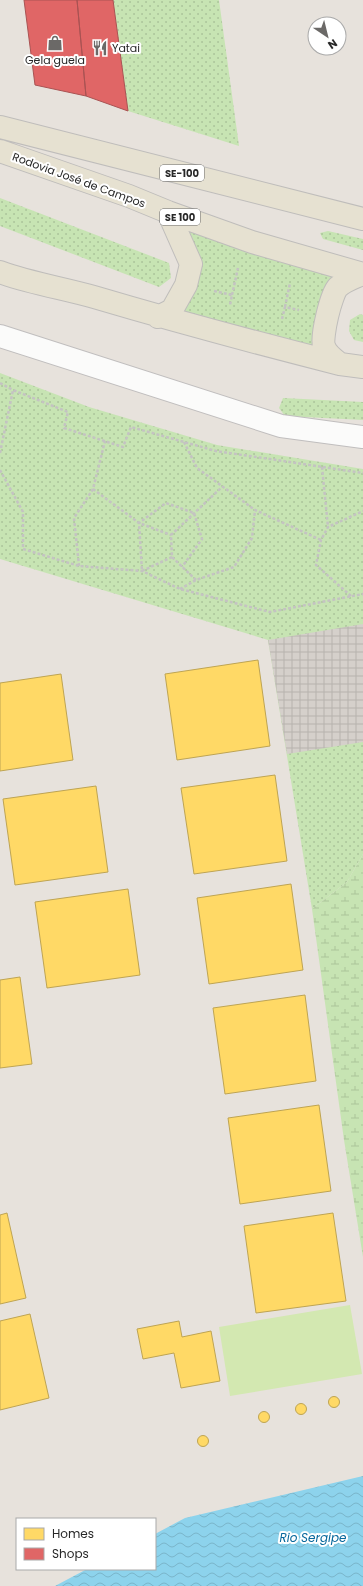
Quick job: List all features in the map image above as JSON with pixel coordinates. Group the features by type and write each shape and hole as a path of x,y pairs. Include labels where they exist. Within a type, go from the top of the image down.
{"main road":[{"name":"SE-100","path":"0,127 363,219"},
{"name":"Rodovia José de Campos","path":"0,151 129,196 168,212 252,242 363,274"},
{"path":"158,317 172,310 186,285 191,264 168,212"},
{"path":"0,272 158,317 340,364 363,367"},
{"path":"340,364 326,352 323,345 327,316 334,292 338,287 343,283 363,274"}],"street":[{"path":"0,336 281,426 363,437"}],"path":[{"path":"229,307 238,267 246,269"},
{"path":"281,325 291,279"},
{"path":"186,285 232,295"},
{"path":"285,307 327,316"},
{"path":"0,383 13,390 68,412 64,428 123,447 131,427 216,451 363,473"},
{"path":"0,453 13,390"},
{"path":"79,566 74,518 93,489 105,442"},
{"path":"184,442 197,468 222,487 255,510 321,540"},
{"path":"322,467 328,527 321,540 316,564 352,596"},
{"path":"0,470 23,512 23,549 79,566 142,571 180,589 270,612 363,594"},
{"path":"196,580 172,557 171,535 222,487"},
{"path":"93,489 140,523 171,535"},
{"path":"140,523 166,503 194,513"},
{"path":"180,589 196,580 234,567 252,538 255,510"},
{"path":"328,527 363,511"},
{"path":"182,567 202,538 194,513"},
{"path":"140,523 142,571"},
{"path":"142,571 172,557"}],"green space":[{"path":"113,0 219,0 239,146 128,111"},
{"path":"0,198 169,263 171,278 159,287 0,226"},
{"path":"168,212 362,274 343,283 326,352 172,310 186,285"},
{"path":"328,231 363,239 363,250 323,239 320,233"},
{"path":"360,314 363,315 363,342 354,340 349,331 350,320"},
{"path":"0,373 89,407 217,445 363,469 363,854 347,882 312,909 268,640 0,559"},
{"path":"283,398 363,402 363,420 285,416 279,408"},
{"path":"363,854 363,1257 344,1140 312,909 347,882"},
{"path":"350,1305 362,1374 230,1396 219,1327"}],"shaded area":[{"path":"363,624 363,742 287,754 268,640"}],"water":[{"name":"Rio Sergipe","path":"363,1476 363,1586 55,1586 85,1570 156,1570 156,1533 185,1518"}],"building: Homes":[{"path":"258,660 270,746 177,760 165,674"},
{"path":"61,674 73,760 0,771 0,683"},
{"path":"275,775 287,861 194,874 181,788"},
{"path":"96,786 108,872 15,885 3,799"},
{"path":"291,884 303,970 209,984 197,898"},
{"path":"128,889 140,975 47,988 35,902"},
{"path":"20,977 32,1064 0,1068 0,980"},
{"path":"305,995 316,1081 225,1094 213,1008"},
{"path":"319,1105 331,1191 240,1204 228,1118"},
{"path":"7,1213 26,1298 0,1304 0,1215"},
{"path":"333,1213 346,1301 256,1313 244,1226"},
{"path":"30,1314 49,1398 0,1410 0,1321"},
{"path":"179,1321 182,1337 211,1331 220,1381 181,1388 174,1353 143,1359 137,1329"},
{"path":"334,1396 338,1398 340,1402 338,1406 334,1408 330,1406 328,1402 330,1398"},
{"path":"301,1403 305,1405 307,1409 305,1413 301,1415 297,1413 295,1409 297,1405"},
{"path":"264,1411 268,1413 270,1417 268,1421 264,1423 260,1421 258,1417 260,1413"},
{"path":"203,1435 207,1437 209,1441 207,1445 203,1447 199,1445 197,1441 199,1437"}],"building: Shops":[{"name":"Gela guela","path":"24,0 77,0 86,96 35,85"},
{"name":"Yatai","path":"77,0 113,0 128,111 86,96"}],"place":[{"name":"Gela guela","path":"55,43"},
{"name":"Yatai","path":"100,48"}]}
